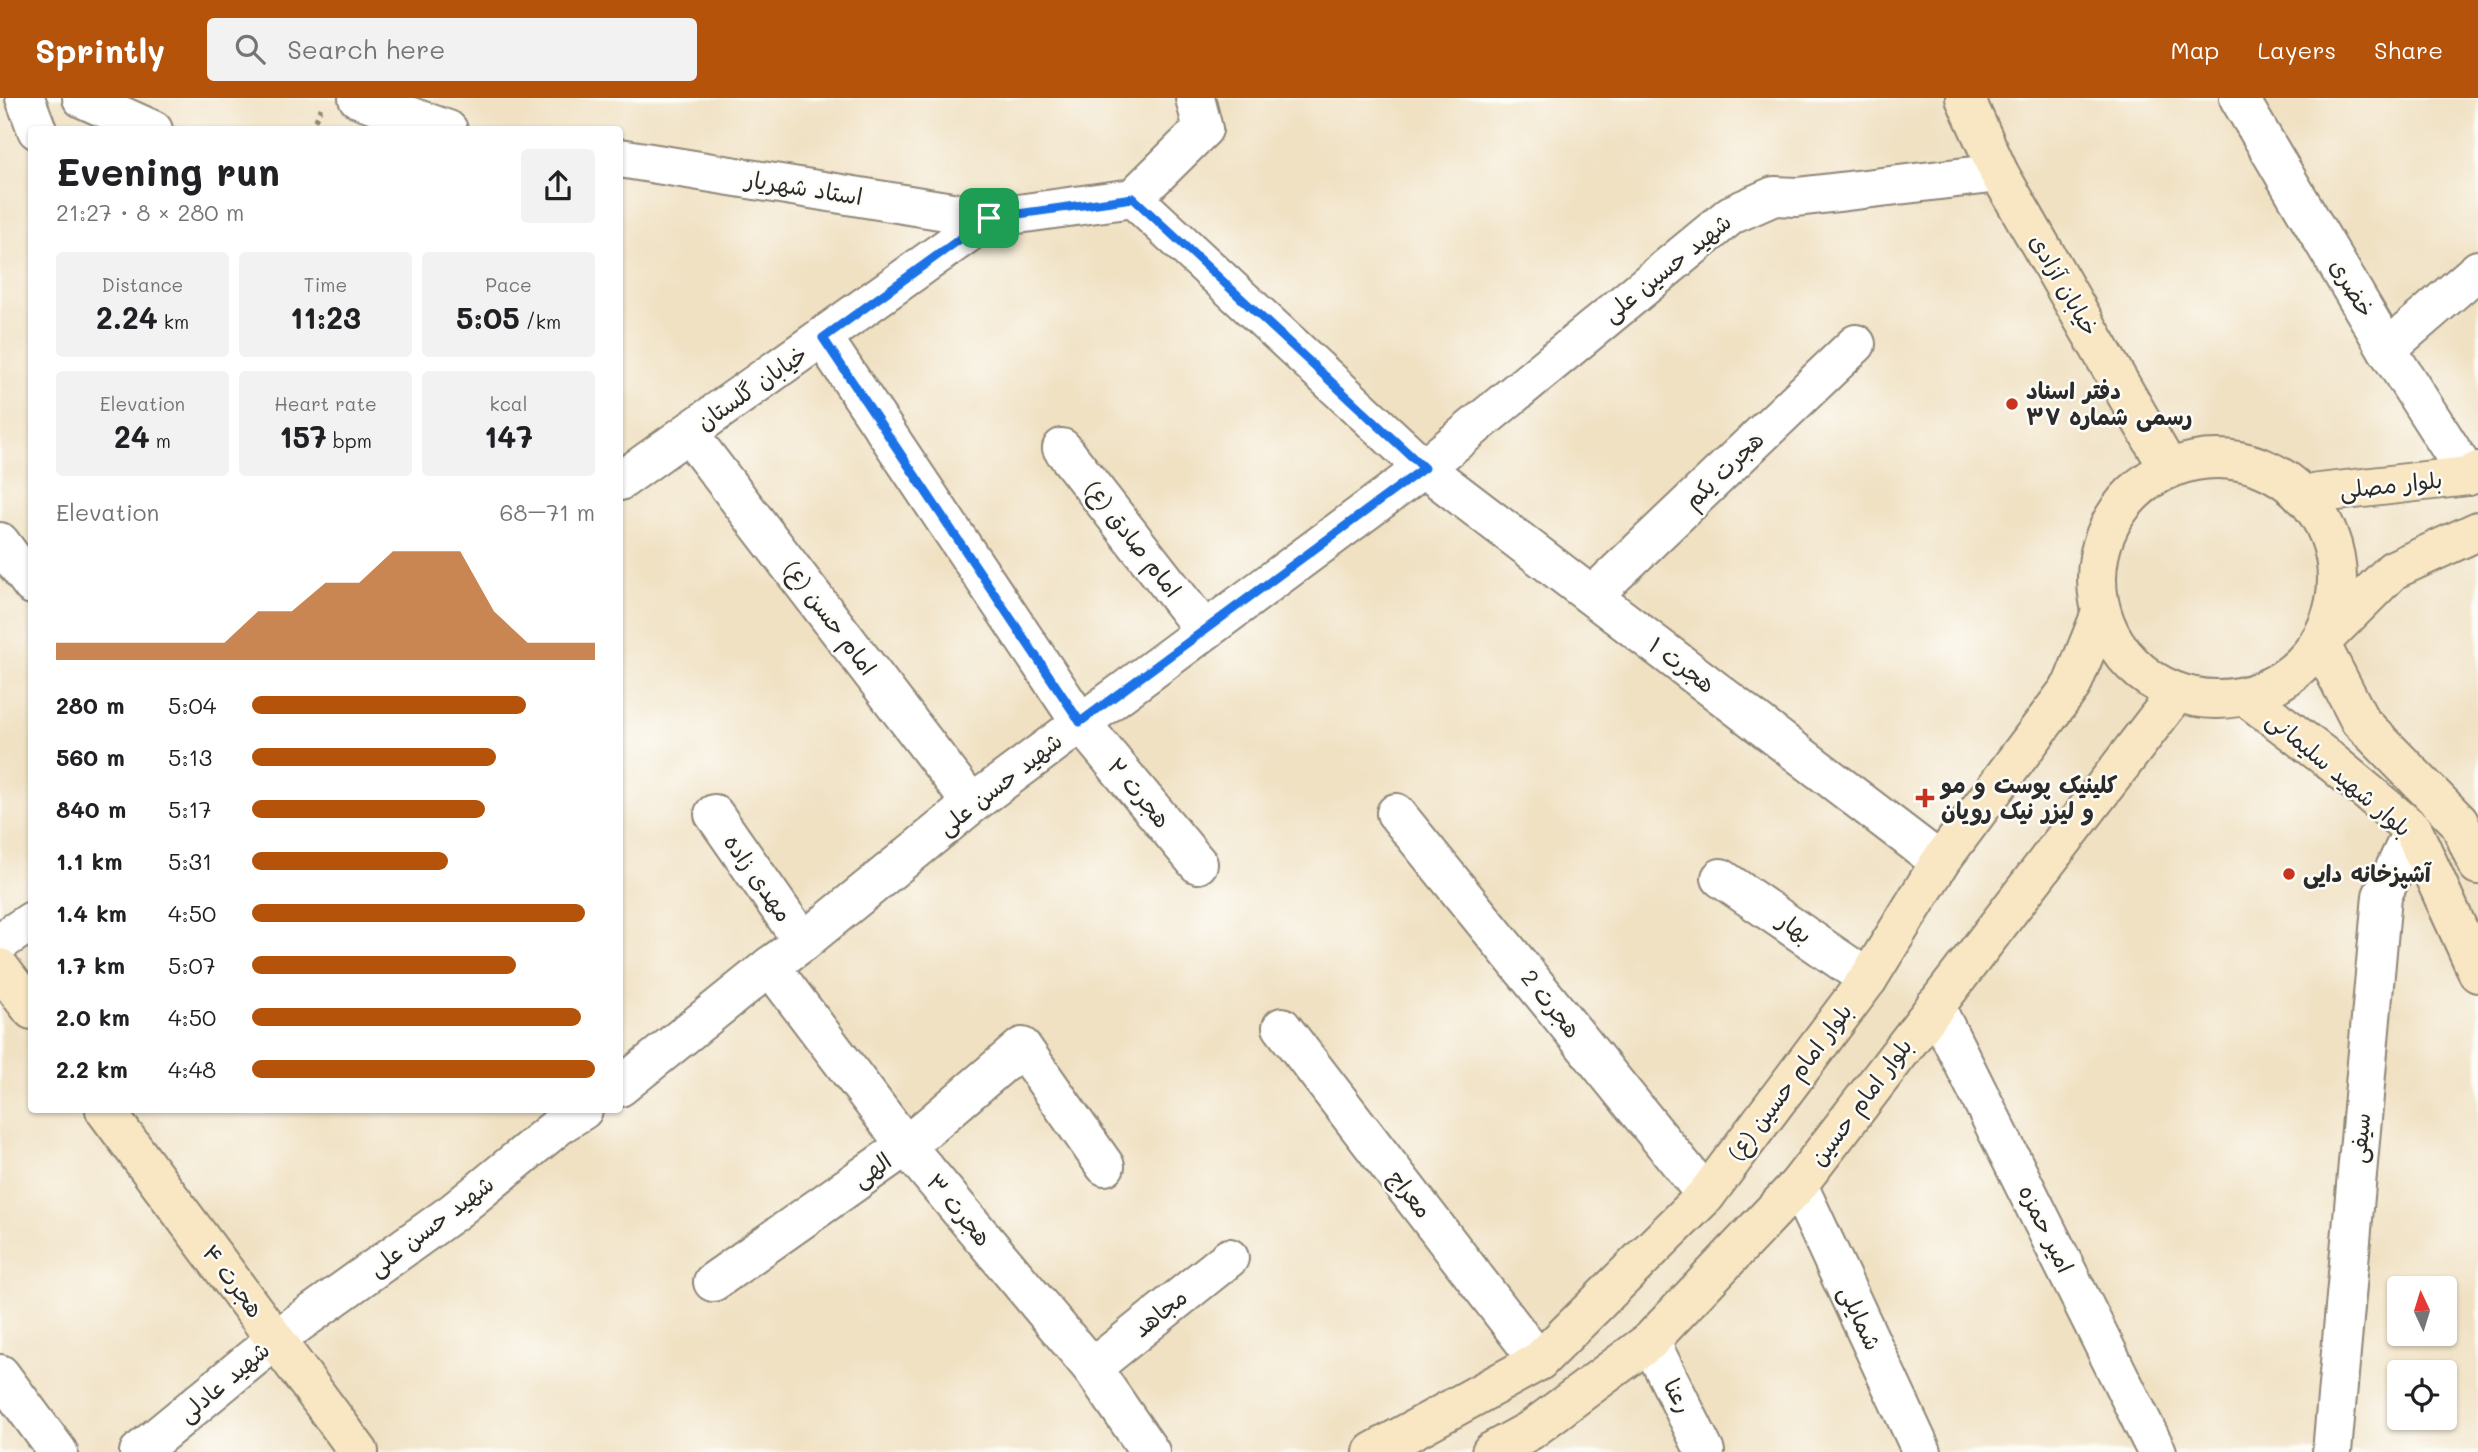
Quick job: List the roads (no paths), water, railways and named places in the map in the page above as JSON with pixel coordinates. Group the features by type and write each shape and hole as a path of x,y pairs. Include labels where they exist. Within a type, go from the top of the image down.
{"main road":[{"name":"خیابان آزادی","path":"1965,98 1999,173 2169,469"},
{"path":"2320,643 2335,605 2337,565 2326,527 2302,495 2274,473 2240,461 2204,459 2169,469 2135,490 2110,522 2097,560 2101,613 2112,639 2138,670 2175,695 2208,699 2245,696 2274,685 2299,667 2393,570 2478,531"},
{"name":"بلوار مصلی","path":"2302,495 2473,473"},
{"name":"بلوار امام حسین (ع)","path":"1373,1452 1539,1362 1706,1195 1868,979 1940,862 2072,685 2101,613"},
{"name":"بلوار شهید سلیمانی","path":"2320,643 2360,721 2459,821 2478,865"},
{"name":"بلوار امام حسین","path":"1491,1452 1537,1441 1650,1341 1798,1185 2175,695"},
{"name":"بلوار شهید سلیمانی","path":"2245,696 2328,759 2413,830 2478,973"},
{"path":"0,968 28,1005"},
{"name":"هجرت ۴","path":"108,1113 359,1452"}],"street":[{"path":"25,98 36,126"},
{"path":"82,98 144,126"},
{"path":"358,98 437,126"},
{"path":"1195,98 1203,129 1133,198 1424,468"},
{"name":"خضری","path":"2239,98 2387,349 2473,473"},
{"name":"استاد شهریار","path":"623,158 989,218"},
{"name":"شهید حسین علی","path":"1424,468 1709,232 1742,209 1774,196 1797,197 1999,173"},
{"name":"خیابان گلستان","path":"623,479 989,218 1133,198"},
{"path":"2387,349 2478,270"},
{"name":"هجرت ۲","path":"823,338 1080,722 1198,863"},
{"name":"هجرت یکم","path":"1592,596 1857,344"},
{"name":"امام حسن (ع)","path":"688,433 972,804"},
{"name":"امام صادق (ع)","path":"1062,448 1204,630"},
{"name":"هجرت ۱","path":"1424,468 1940,862"},
{"name":"شهید حسن علی","path":"623,1085 972,804 1424,468"},
{"path":"0,542 28,580"},
{"name":"هجرت 2","path":"1396,813 1706,1195"},
{"name":"مهدی زاده","path":"714,814 803,942"},
{"name":"سیفی","path":"2332,1452 2382,896 2413,830"},
{"name":"بهار","path":"1721,878 1868,979"},
{"path":"0,942 28,924"},
{"name":"هجرت ۳","path":"770,966 906,1146 1092,1368 1150,1452"},
{"name":"امیر حمزه","path":"1935,1006 2157,1452"},
{"name":"معراج","path":"1282,1027 1539,1362"},
{"name":"الهی","path":"713,1282 906,1146 1022,1047 1105,1166"},
{"name":"شهید حسن علی","path":"276,1339 455,1211 566,1114"},
{"name":"شمایلی","path":"1798,1185 1922,1452"},
{"name":"مجاهد","path":"1092,1368 1229,1258"},
{"name":"شهید عادلی","path":"144,1451 276,1339"},
{"name":"رعنا","path":"1650,1341 1705,1452"},
{"path":"0,1374 58,1452"}],"place":[{"name":"دفتر اسناد رسمی شماره ۳۷","path":"2012,404"},
{"name":"کلینیک پوست و مو و لیزر نیک رویان","path":"1925,798"},
{"name":"آشپزخانه دایی","path":"2289,874"}]}
